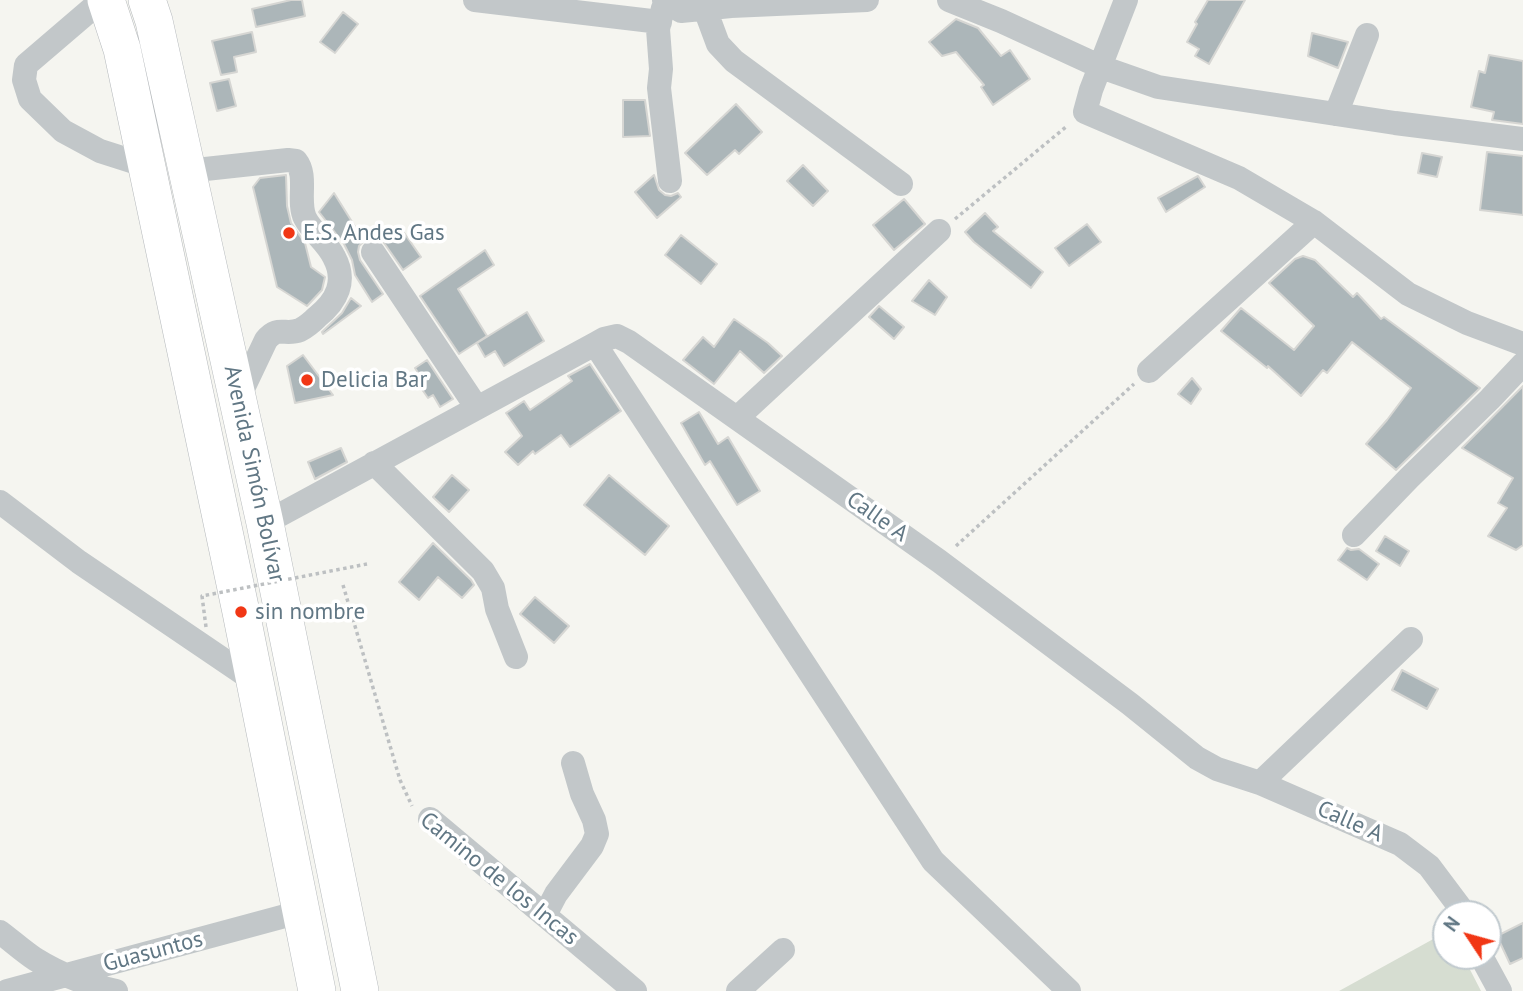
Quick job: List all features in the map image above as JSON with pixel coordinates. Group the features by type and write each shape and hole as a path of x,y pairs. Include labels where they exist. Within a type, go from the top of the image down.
{"highway":[{"name":"Avenida Simón Bolívar","path":"104,0 122,49 241,612 317,991"},
{"name":"Avenida Simón Bolívar","path":"147,0 154,21 265,523 360,991"}],"street":[{"path":"104,0 26,65 24,80 30,100 63,131 100,151 147,166"},
{"path":"475,0 663,7 681,11 867,0"},
{"path":"951,0 1101,67 1158,87 1523,139"},
{"path":"1126,0 1085,112 1239,178 1314,222 1408,294 1467,323 1523,344"},
{"path":"663,7 658,29 661,110 670,181"},
{"path":"705,9 718,44 734,61 901,184"},
{"path":"1336,114 1367,35"},
{"path":"187,171 296,161 300,169 304,215 335,258 340,279 339,289 330,306 307,325 293,331 277,331 271,334 238,399"},
{"path":"1149,371 1314,222"},
{"path":"737,418 939,231"},
{"path":"373,253 477,408"},
{"name":"Calle A","path":"265,523 604,339 617,336 939,561 1130,704 1197,758 1217,769 1260,783 1400,844 1429,866 1454,900"},
{"path":"595,344 933,861 1069,991"},
{"path":"1354,535 1523,364"},
{"path":"374,463 483,571 493,588 516,657"},
{"path":"0,502 79,562 253,680"},
{"path":"1260,783 1411,639"},
{"path":"545,915 556,894 592,846 597,834 573,763"},
{"name":"Camino de los Incas","path":"430,820 635,991"},
{"name":"Guasuntos","path":"7,991 300,912"},
{"path":"0,932 35,959 67,975 116,991"},
{"path":"738,991 783,950"},
{"path":"1489,970 1500,991"}],"path":[{"path":"939,231 1085,112"},
{"path":"939,561 1149,371"},
{"path":"206,627 202,596 367,564"},
{"name":"Camino de los Incas","path":"343,585 400,780 417,813 430,820"}],"shaded area":[{"path":"1432,940 1432,970 1470,970 1481,991 1339,991"}],"building":[{"path":"302,0 305,16 256,27 252,9"},
{"path":"1208,0 1245,0 1209,64 1195,56 1199,49 1187,42"},
{"path":"343,12 358,24 335,53 320,42"},
{"path":"956,19 978,28 1001,56 1010,50 1030,79 993,105 981,87 984,85 956,52 942,56 929,42"},
{"path":"252,32 256,52 234,57 237,72 221,75 212,41"},
{"path":"1312,33 1348,42 1338,68 1308,56"},
{"path":"1489,55 1523,61 1523,124 1492,120 1494,112 1471,107 1479,71 1485,73"},
{"path":"229,79 236,106 217,111 210,83"},
{"path":"623,100 645,100 650,136 623,137"},
{"path":"736,104 762,132 739,154 735,150 707,175 685,153"},
{"path":"1487,152 1523,156 1523,215 1480,210"},
{"path":"1422,153 1442,157 1437,177 1418,173"},
{"path":"803,165 828,191 813,206 787,181"},
{"path":"286,175 287,206 291,223 305,243 311,267 325,277 322,290 307,306 277,287 253,187 260,178"},
{"path":"654,175 659,190 665,195 678,193 681,197 657,218 635,192"},
{"path":"1198,176 1205,187 1166,212 1158,198"},
{"path":"334,193 364,241 359,246 360,260 383,294 372,302 355,275 352,260 344,244 319,212"},
{"path":"904,199 925,224 894,250 873,225"},
{"path":"985,213 998,227 993,231 1043,272 1031,288 965,232"},
{"path":"1087,224 1101,242 1069,266 1055,248"},
{"path":"400,227 421,257 403,270 382,240"},
{"path":"681,235 717,264 701,284 665,255"},
{"path":"485,250 494,265 458,289 487,336 459,354 420,296"},
{"path":"1303,256 1315,260 1353,297 1357,293 1381,319 1384,317 1480,388 1396,470 1366,444 1411,388 1352,342 1327,373 1323,370 1301,396 1268,366 1267,368 1221,331 1241,308 1294,350 1314,326 1269,283 1295,259"},
{"path":"929,280 947,297 935,315 912,301"},
{"path":"351,298 361,306 323,334 342,313"},
{"path":"879,306 904,327 894,339 869,317"},
{"path":"527,312 544,341 504,366 495,351 485,357 477,343"},
{"path":"734,319 782,356 764,373 740,351 714,384 683,360 703,337 714,347"},
{"path":"303,355 333,395 295,403 287,366"},
{"path":"427,360 453,399 440,407 433,395 428,398 419,385 424,382 415,368"},
{"path":"590,364 621,411 570,447 561,435 535,454 533,451 518,465 505,452 522,436 506,413 524,401 530,410 572,381 568,376"},
{"path":"1192,378 1201,389 1191,404 1178,394"},
{"path":"1523,386 1523,545 1516,550 1488,536 1507,508 1498,503 1513,478 1462,448"},
{"path":"699,412 718,444 728,437 760,491 737,505 710,461 705,465 681,423"},
{"path":"341,448 347,462 315,479 308,462"},
{"path":"452,475 469,490 449,512 433,497"},
{"path":"609,475 669,526 645,555 584,505"},
{"path":"1385,536 1409,551 1400,566 1376,551"},
{"path":"433,543 474,585 462,598 438,577 419,600 399,582"},
{"path":"1347,548 1359,549 1379,564 1367,580 1338,560"},
{"path":"535,597 569,626 554,643 520,614"},
{"path":"1402,670 1438,689 1427,709 1392,690"},
{"path":"1523,923 1523,958 1510,964 1502,947 1502,934"}],"place":[{"name":"E.S. Andes Gas","path":"289,233"},
{"name":"Delicia Bar","path":"307,380"},
{"name":"sin nombre","path":"241,612"}]}
